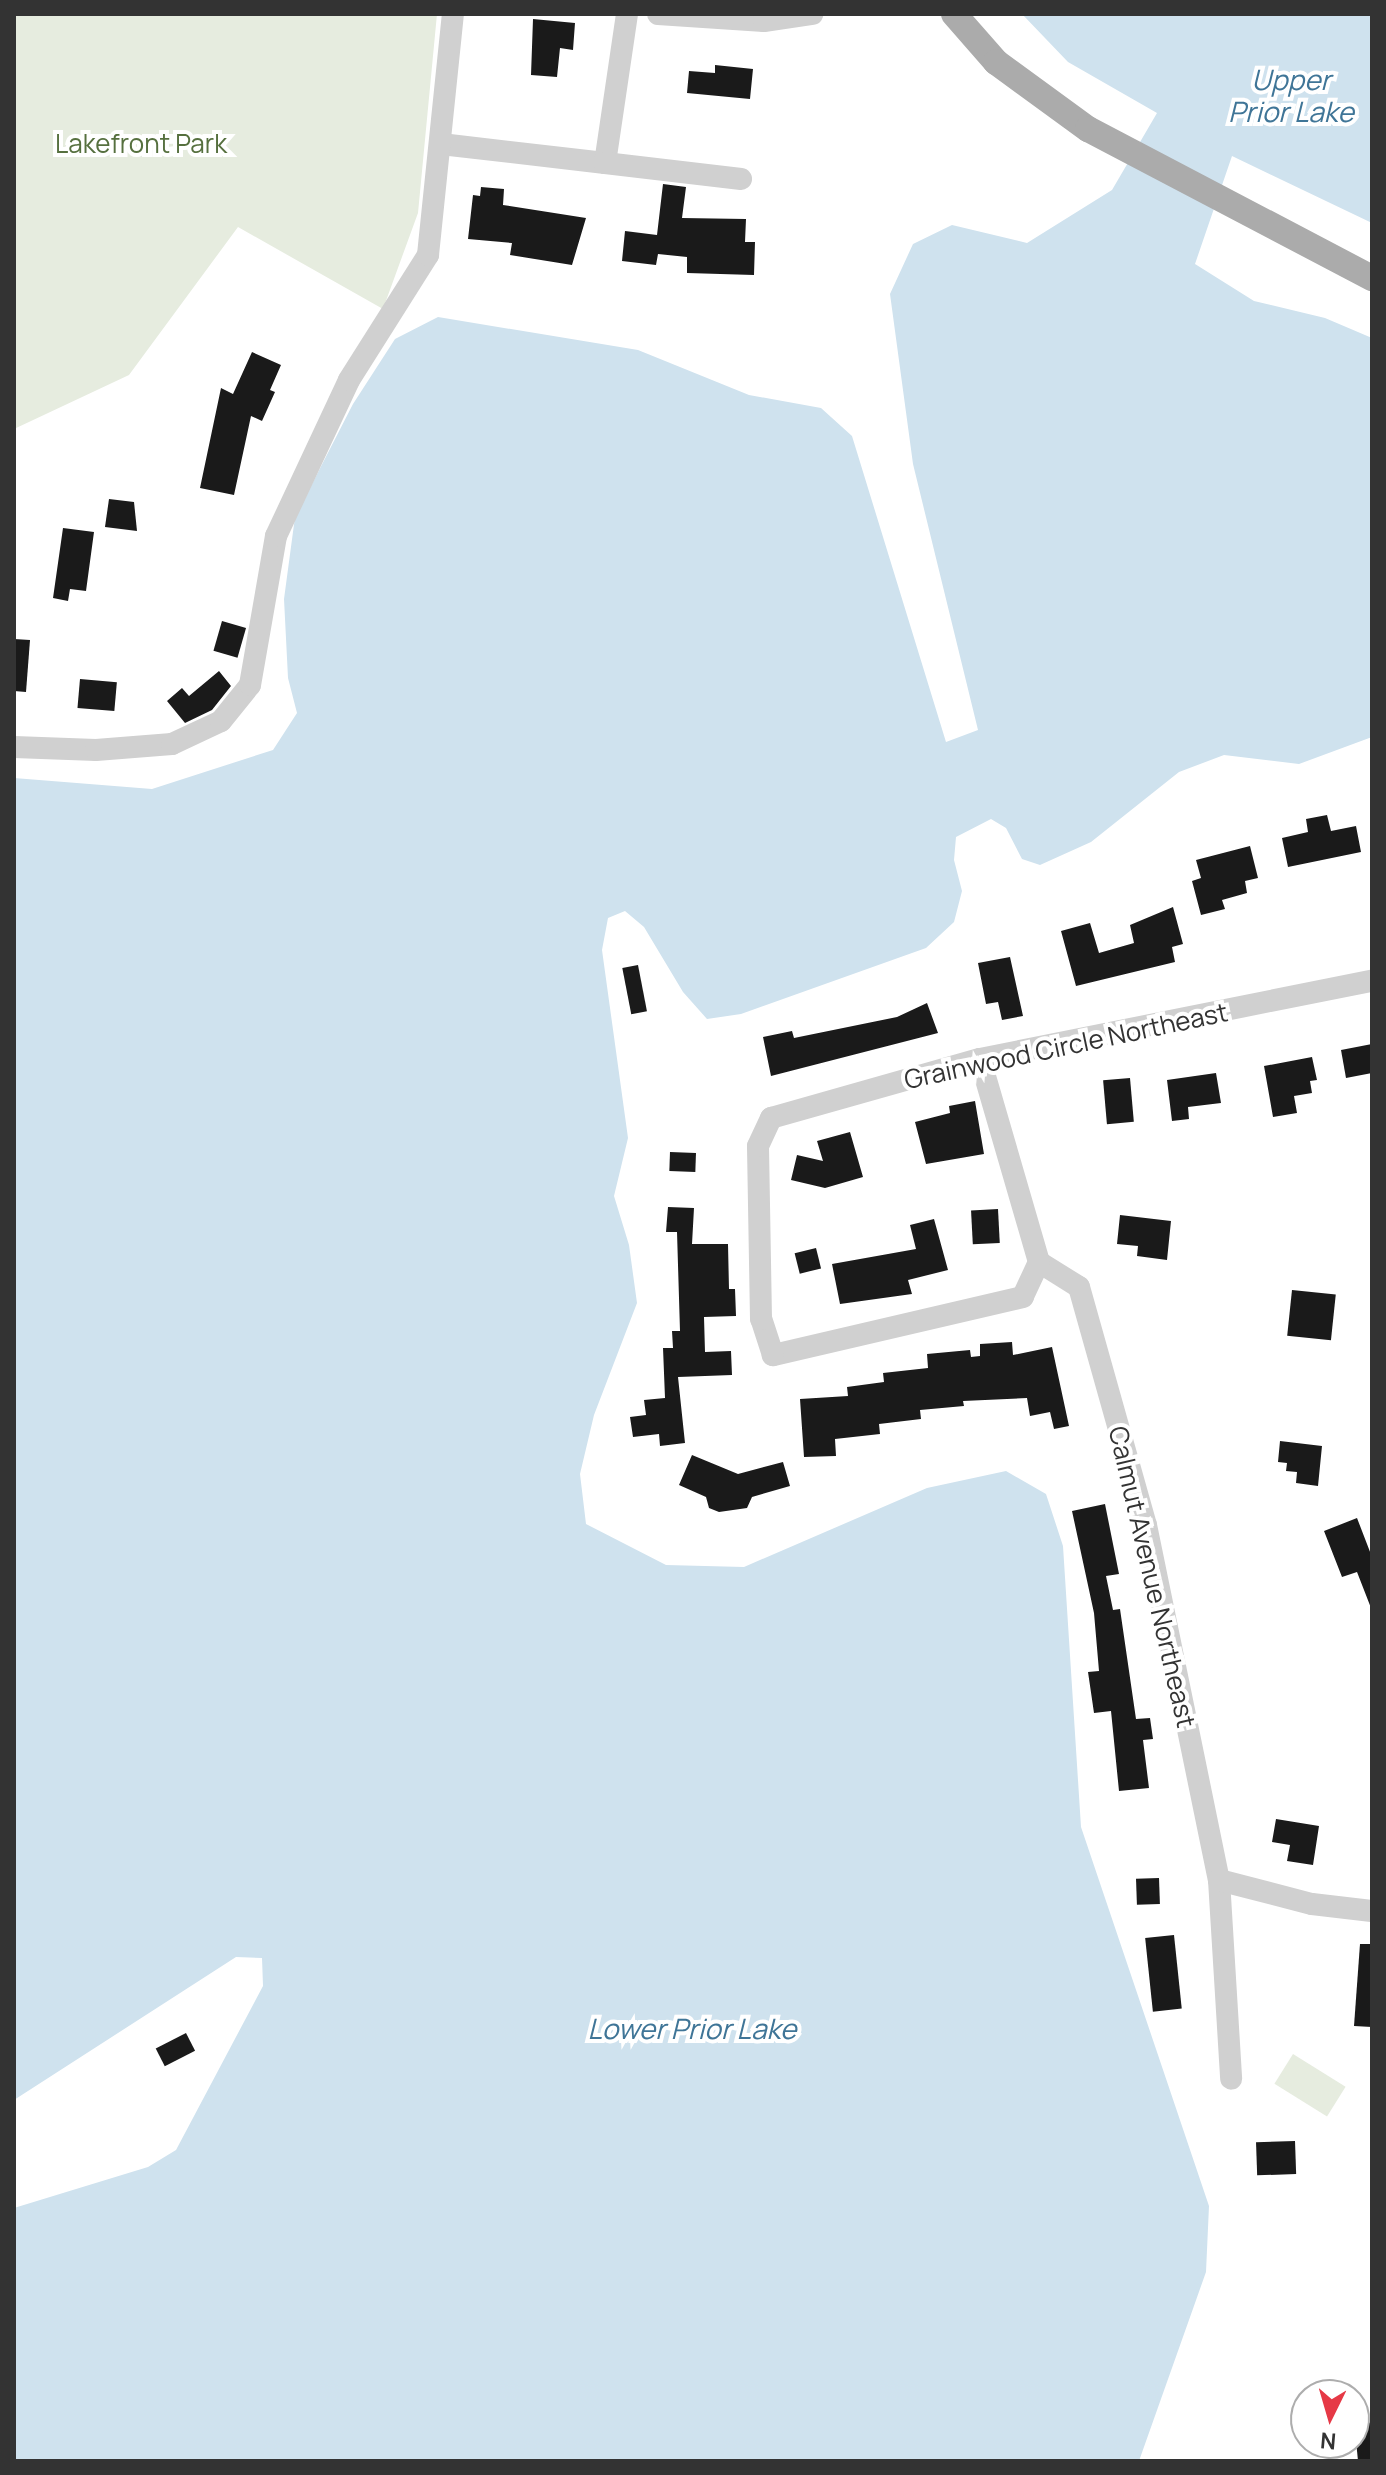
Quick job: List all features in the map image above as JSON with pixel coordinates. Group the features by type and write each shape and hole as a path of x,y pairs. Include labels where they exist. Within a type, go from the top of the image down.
{"main road":[{"path":"954,14 996,62 1088,129 1372,278"}],"street":[{"path":"14,747 96,750 172,744 221,721 250,685 276,536 349,380 428,255 453,14"},
{"path":"605,163 627,14"},
{"path":"658,14 764,21 812,14"},
{"path":"441,144 741,179"},
{"name":"Grainwood Circle Northeast","path":"1039,1262 1023,1297 773,1355 761,1319 758,1146 771,1118 980,1059 1372,981"},
{"path":"980,1059 1039,1262"},
{"name":"Calmut Avenue Northeast","path":"1039,1262 1079,1287 1146,1525 1219,1880 1231,2079"},
{"path":"1219,1880 1312,1904 1372,1911"}],"green space":[{"name":"Lakefront Park","path":"14,14 437,14 418,213 383,309 238,227 129,375 14,429"},
{"path":"1293,2054 1346,2087 1327,2117 1274,2084"}],"water":[{"name":"Lower Prior Lake","path":"1022,14 1372,14 1372,223 1232,156 1195,264 1254,301 1325,318 1372,338 1372,737 1299,764 1224,755 1179,772 1091,842 1040,865 1022,859 1006,828 991,819 956,837 954,860 962,891 954,922 926,948 741,1014 707,1019 683,992 644,927 625,911 608,918 602,950 628,1138 614,1196 629,1245 637,1303 594,1415 580,1474 586,1524 666,1565 744,1567 927,1488 1006,1471 1046,1494 1063,1546 1081,1827 1209,2206 1206,2272 1139,2461 14,2461 14,2208 148,2167 176,2150 263,1986 262,1958 236,1957 14,2100 14,778 152,789 273,750 297,713 288,678 284,599 295,517 353,404 395,339 438,317 638,350 749,395 821,408 852,436 946,742 978,730 913,464 890,294 913,244 952,225 1027,243 1112,190 1157,113 1068,62"}],"building":[{"path":"533,19 575,23 573,50 560,48 557,77 531,75"},
{"path":"715,65 753,69 750,99 687,93 689,71 715,73"},
{"path":"663,184 686,187 682,218 746,219 745,242 755,242 754,275 687,273 687,257 658,254 656,265 622,261 625,231 657,235"},
{"path":"481,187 504,189 503,205 586,218 572,265 510,255 512,243 468,239 473,195 480,196"},
{"path":"252,352 281,365 270,390 275,392 262,421 251,416 234,495 200,488 221,388 233,394"},
{"path":"109,499 134,502 137,531 105,527"},
{"path":"63,528 94,532 86,591 70,589 68,601 53,598"},
{"path":"222,621 246,628 237,658 213,651"},
{"path":"14,639 30,640 26,692 14,691"},
{"path":"219,671 231,686 212,710 185,723 167,701 182,688 189,696"},
{"path":"80,679 117,682 114,711 77,708"},
{"path":"1327,815 1331,831 1356,826 1361,852 1288,867 1282,838 1308,832 1306,819"},
{"path":"1250,846 1258,878 1245,881 1247,893 1222,900 1225,909 1201,915 1192,881 1201,878 1196,860"},
{"path":"1173,907 1183,944 1172,947 1175,962 1076,986 1061,931 1090,923 1099,953 1134,943 1130,925"},
{"path":"1010,957 1023,1016 1002,1020 998,1002 986,1004 978,963"},
{"path":"638,965 647,1011 631,1014 622,968"},
{"path":"927,1003 938,1033 771,1076 763,1037 792,1031 794,1038 897,1017"},
{"path":"1372,1044 1372,1073 1346,1078 1341,1050"},
{"path":"1312,1057 1317,1080 1310,1081 1312,1093 1294,1096 1297,1113 1273,1117 1264,1066"},
{"path":"1216,1073 1221,1103 1188,1107 1189,1119 1172,1121 1167,1080"},
{"path":"1130,1078 1134,1122 1107,1124 1103,1080"},
{"path":"975,1101 984,1154 926,1164 915,1122 950,1113 949,1106"},
{"path":"850,1132 863,1177 825,1188 791,1180 797,1155 823,1161 817,1141"},
{"path":"670,1152 696,1153 695,1172 669,1171"},
{"path":"668,1207 694,1208 692,1244 728,1244 729,1289 735,1289 736,1316 704,1317 705,1352 731,1351 732,1375 678,1377 685,1443 660,1446 659,1434 633,1437 630,1417 646,1415 644,1400 665,1398 663,1348 673,1348 672,1331 680,1331 677,1232 666,1232"},
{"path":"998,1209 1000,1243 973,1244 971,1210"},
{"path":"1120,1215 1171,1221 1167,1260 1137,1256 1138,1246 1117,1244"},
{"path":"934,1219 948,1270 908,1280 912,1294 840,1304 832,1264 916,1249 910,1225"},
{"path":"816,1248 821,1268 800,1274 795,1253"},
{"path":"1292,1290 1336,1295 1331,1340 1287,1336"},
{"path":"1012,1342 1013,1355 1052,1347 1069,1426 1054,1429 1050,1412 1030,1416 1027,1398 963,1401 964,1406 920,1410 921,1419 879,1424 880,1434 835,1439 836,1456 804,1457 800,1399 848,1396 847,1387 884,1382 883,1373 928,1368 927,1354 970,1350 971,1357 980,1356 980,1344"},
{"path":"1280,1441 1322,1446 1318,1486 1296,1483 1297,1472 1286,1471 1287,1463 1278,1462"},
{"path":"692,1455 738,1474 783,1462 790,1486 752,1497 747,1508 719,1512 709,1508 706,1497 679,1485"},
{"path":"1105,1504 1119,1574 1106,1576 1113,1610 1120,1609 1136,1719 1150,1718 1153,1739 1143,1740 1149,1788 1119,1791 1111,1711 1094,1713 1088,1672 1099,1671 1094,1613 1072,1511"},
{"path":"1357,1518 1372,1557 1371,1608 1357,1572 1342,1577 1324,1531"},
{"path":"1276,1819 1319,1826 1313,1865 1287,1861 1290,1845 1272,1842"},
{"path":"1159,1878 1160,1904 1137,1905 1136,1879"},
{"path":"1174,1935 1182,2009 1153,2012 1145,1938"},
{"path":"1360,1944 1372,1944 1372,2027 1354,2026"},
{"path":"186,2033 195,2051 165,2066 156,2048"},
{"path":"1295,2141 1296,2174 1257,2175 1256,2142"},
{"path":"1372,2423 1372,2461 1358,2461 1370,2459"}],"water label":[{"name":"Upper Prior Lake","path":"1291,95"}]}
